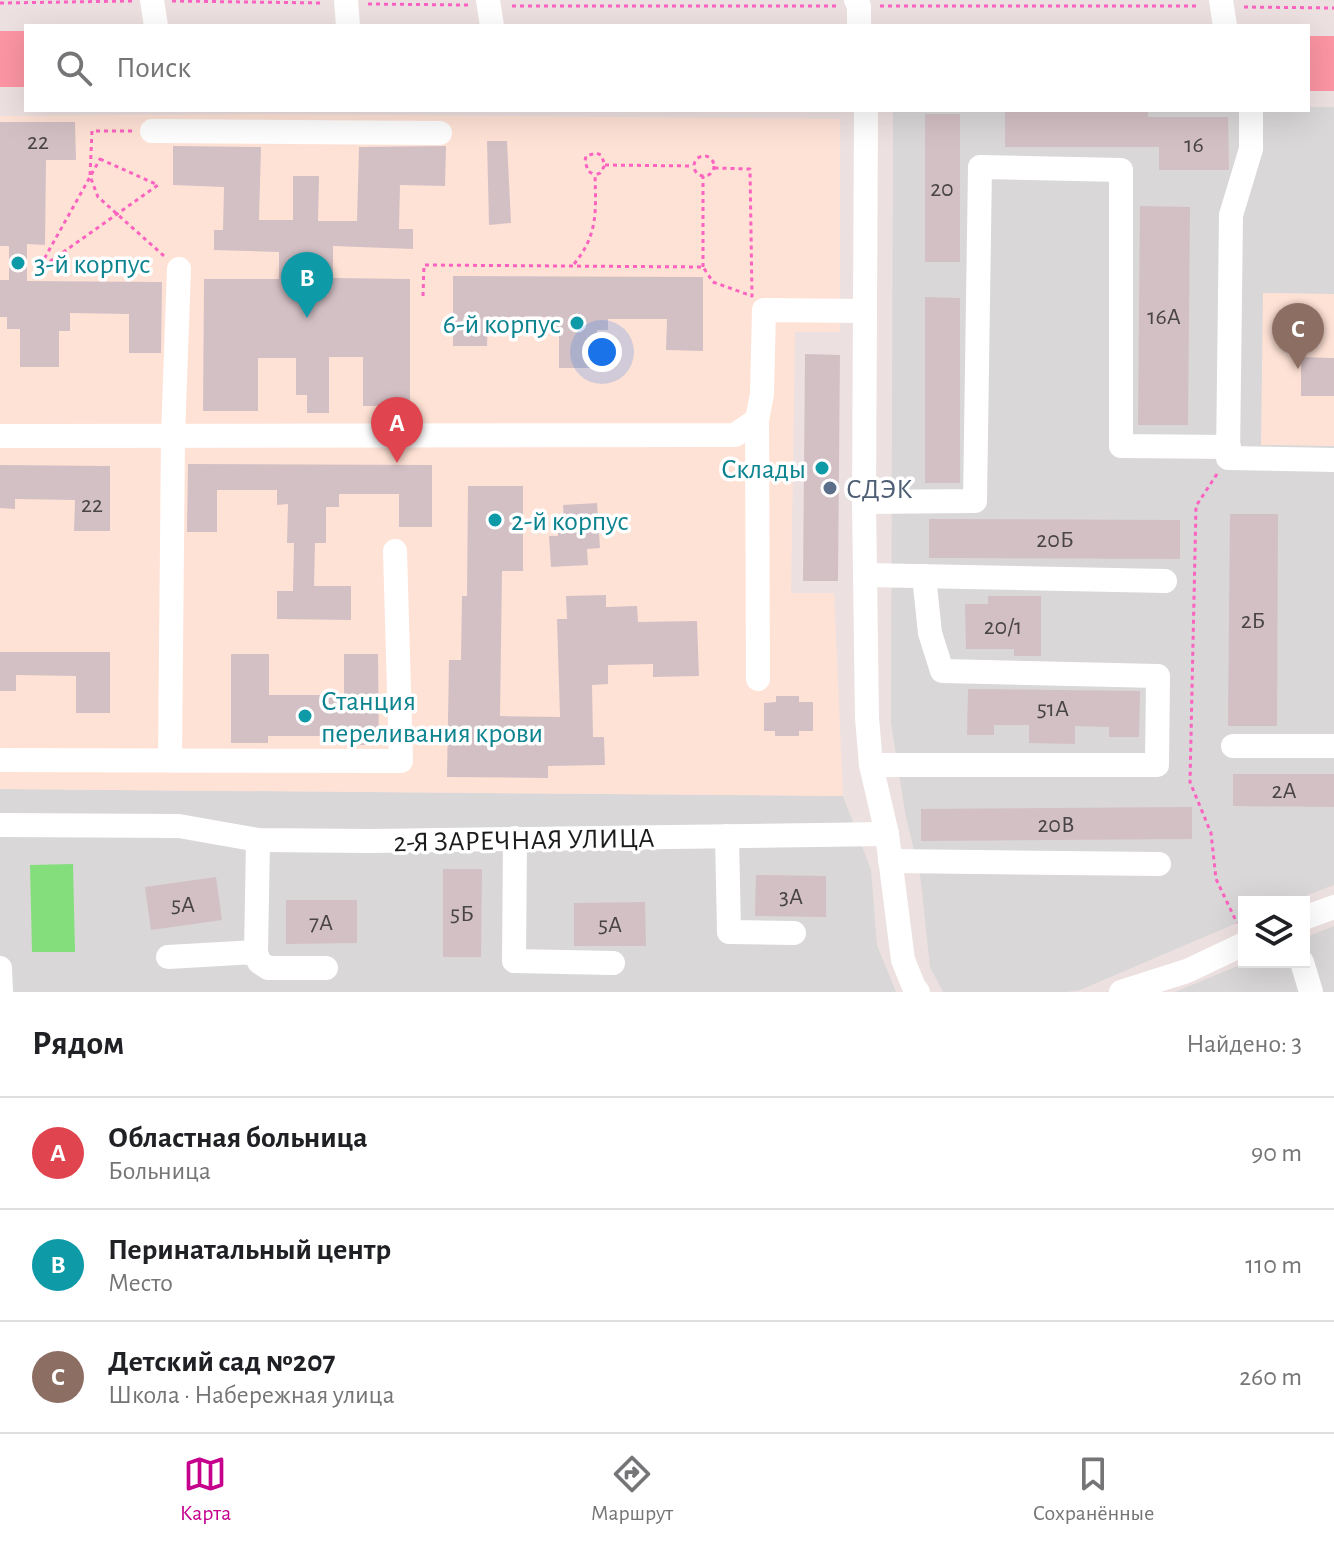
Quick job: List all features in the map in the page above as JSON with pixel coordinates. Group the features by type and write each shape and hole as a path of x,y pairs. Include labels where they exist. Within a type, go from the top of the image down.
{"main road":[{"path":"0,46 24,46"},
{"path":"1310,51 1334,51"},
{"path":"0,72 24,72"},
{"path":"1310,76 1334,76"}],"street":[{"path":"152,0 156,24"},
{"path":"866,112 864,502 867,718 871,765 887,834 903,960 918,992"},
{"path":"1229,453 1231,215 1251,149 1251,112"},
{"path":"152,131 278,120 440,133"},
{"path":"864,502 975,501 980,167 1121,170 1121,446 1334,460"},
{"path":"170,760 173,436 179,269"},
{"path":"758,679 757,420 762,394 764,310 864,311"},
{"path":"0,436 735,435 757,420"},
{"path":"0,760 401,761 395,551"},
{"path":"865,575 1165,581"},
{"path":"871,765 1157,765 1158,676 942,671 930,633 924,576"},
{"path":"1233,746 1334,746"},
{"name":"2-Я ЗАРЕЧНАЯ УЛИЦА","path":"0,825 179,826 258,840 887,834"},
{"path":"727,836 729,932 794,933"},
{"path":"515,838 514,961 613,963"},
{"path":"258,840 256,952 259,962 268,968 326,968"},
{"path":"890,861 1159,864"},
{"path":"1310,916 1334,907"},
{"path":"1121,992 1187,971 1238,936"},
{"path":"168,957 256,952"},
{"path":"0,968 1,992"},
{"path":"1304,968 1311,992"}],"path":[{"path":"0,3 152,0 347,10 490,11 1223,11 1334,8"},
{"path":"152,131 92,131 90,176 98,197 179,269"},
{"path":"595,175 585,167 586,156 601,155 605,165"},
{"path":"693,166 697,159 705,157 712,160 714,168"},
{"path":"100,159 158,185 38,270 90,176 100,159"},
{"path":"605,165 693,166"},
{"path":"595,175 605,165"},
{"path":"693,166 703,176"},
{"path":"703,176 714,168"},
{"path":"703,176 703,267 713,282 752,296 750,169 714,168"},
{"path":"573,266 586,249 596,222 595,175"},
{"path":"423,296 424,265 703,267"},
{"path":"1229,453 1196,506 1190,782 1211,833 1216,879 1238,927"}],"shaded area":[{"path":"1310,107 1334,107 1334,885 1306,896 1238,896 1238,923 1080,990 943,992 930,967 920,874 906,818 891,723 893,112 1310,112"},
{"path":"273,114 840,119 840,332 795,332 791,593 834,593 843,796 0,789 0,116"},
{"path":"1263,293 1334,294 1334,446 1261,445"},
{"path":"0,789 843,796 871,870 877,945 896,992 0,992"},
{"path":"1334,926 1334,992 1175,992 1238,966 1310,968 1310,936"}],"green space":[{"path":"73,864 75,952 32,952 30,865"}],"building":[{"path":"1005,112 1148,112 1148,117 1228,117 1229,170 1159,170 1159,147 1005,147"},
{"path":"925,114 960,114 960,262 925,262"},
{"name":"3-й корпус","path":"0,122 75,122 76,160 46,160 45,245 27,244 27,281 162,282 161,353 129,353 129,314 70,313 70,331 59,331 59,367 20,367 20,329 7,329 7,317 0,317 0,280 9,280 9,246 0,246"},
{"path":"487,141 507,141 511,223 489,225"},
{"path":"173,146 261,147 259,220 293,220 293,176 319,176 318,221 357,221 359,147 446,146 445,186 400,185 399,229 413,229 413,249 333,246 333,278 410,279 410,406 363,406 363,357 329,357 329,413 307,413 307,395 296,395 296,358 258,358 258,411 203,411 204,279 279,279 279,252 214,250 214,230 223,230 224,187 173,185"},
{"path":"1140,206 1190,207 1188,425 1138,425"},
{"name":"6-й корпус","path":"453,276 703,277 703,351 666,350 667,319 608,319 608,330 597,330 597,368 559,368 559,327 546,327 546,317 488,317 487,346 453,346"},
{"path":"925,297 960,298 960,483 925,483"},
{"name":"Склады","path":"805,354 840,355 838,581 803,581"},
{"path":"1301,357 1334,358 1334,396 1301,396"},
{"name":"2-й корпус","path":"188,464 432,465 432,527 399,527 399,494 339,494 339,507 326,507 326,543 315,543 314,586 351,586 351,620 277,619 277,591 293,591 294,543 287,543 288,504 277,505 277,490 217,490 217,532 187,532"},
{"path":"0,465 110,466 110,531 74,531 75,500 15,499 15,509 0,508"},
{"path":"468,486 523,486 523,571 502,571 500,716 560,717 557,619 567,619 566,596 606,595 606,607 637,606 638,622 697,621 699,676 653,677 653,664 608,665 608,684 592,685 593,737 604,737 605,765 548,766 548,778 447,777 449,660 461,660 462,596 467,596"},
{"path":"597,503 600,548 587,549 588,565 551,567 549,536 558,536 557,522 564,522 563,505"},
{"path":"1230,514 1278,514 1277,726 1228,726"},
{"path":"929,519 1180,520 1180,559 929,558"},
{"path":"988,596 1041,596 1041,656 1014,656 1014,649 966,649 965,604 988,604"},
{"path":"0,652 110,652 110,713 76,713 76,676 16,675 16,691 0,691"},
{"name":"Станция переливания крови","path":"231,654 269,654 269,695 344,695 344,654 378,654 379,745 349,745 349,736 268,736 268,743 231,743"},
{"path":"968,689 1140,691 1139,737 1109,737 1109,727 1075,726 1075,744 1029,743 1029,725 994,725 994,735 967,735"},
{"path":"776,696 799,696 799,702 813,702 813,731 799,731 799,736 775,736 775,731 764,731 764,703 776,702"},
{"path":"1233,774 1334,774 1334,807 1233,806"},
{"path":"1192,807 1192,839 921,841 921,809"},
{"path":"443,869 482,869 481,957 443,957"},
{"path":"756,875 826,876 826,917 755,916"},
{"path":"216,877 222,920 151,930 145,887"},
{"path":"286,900 357,900 357,943 286,944"},
{"path":"645,902 646,946 574,946 574,903"}],"place":[{"name":"3-й корпус","path":"18,263"},
{"name":"Перинатальный центр","path":"307,318"},
{"name":"6-й корпус","path":"577,323"},
{"name":"Детский сад №207","path":"1298,369"},
{"name":"Областная больница","path":"397,463"},
{"name":"Склады","path":"822,468"},
{"name":"СДЭК","path":"830,488"},
{"name":"2-й корпус","path":"495,520"},
{"name":"Станция переливания крови","path":"305,716"}]}
